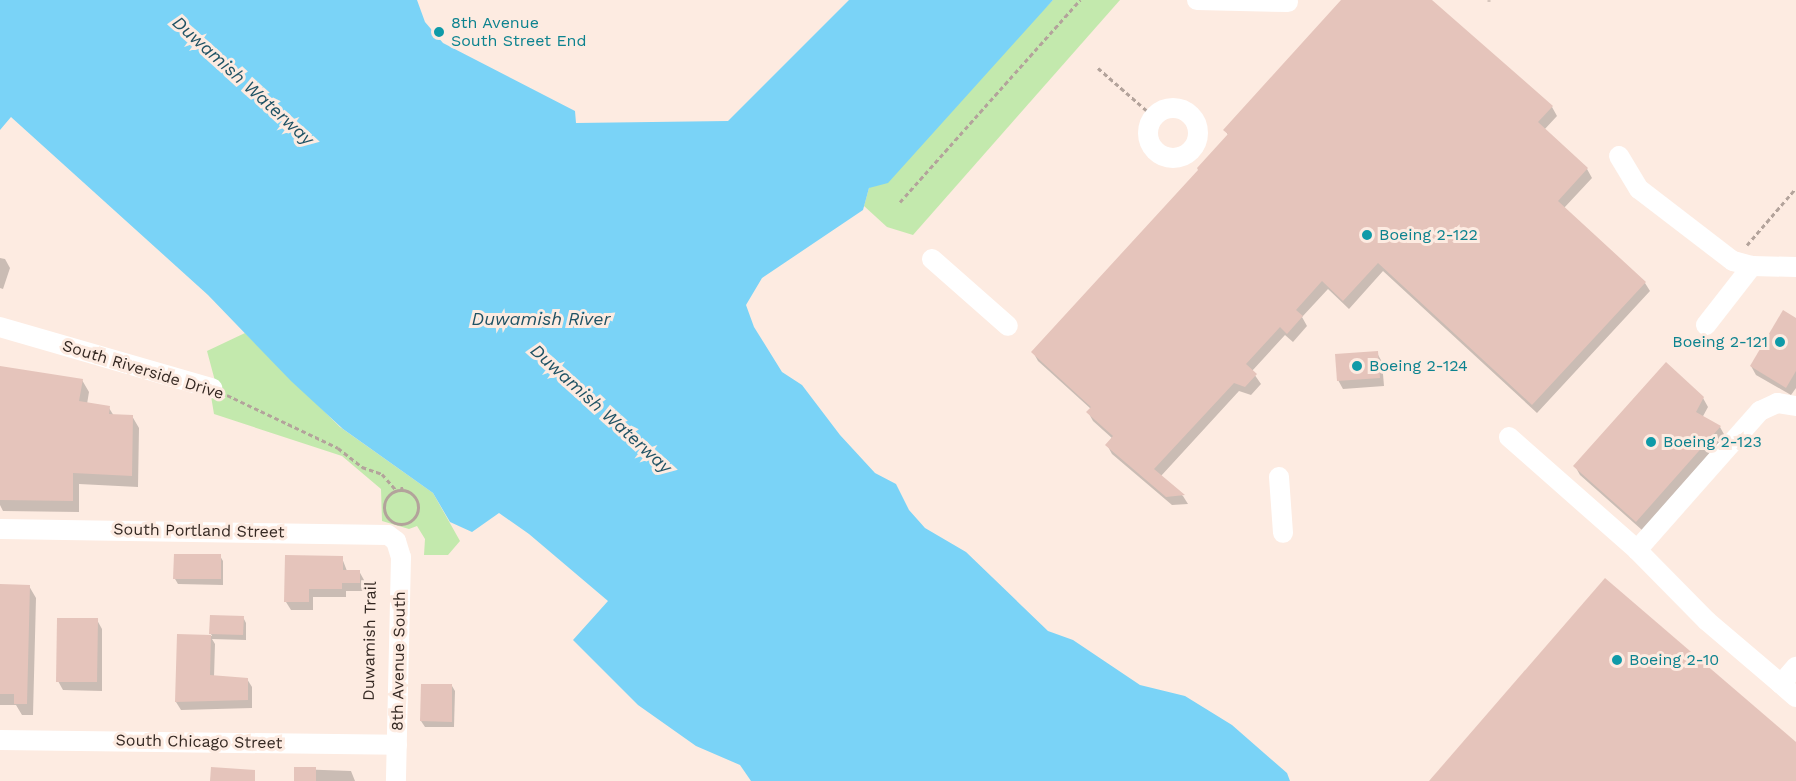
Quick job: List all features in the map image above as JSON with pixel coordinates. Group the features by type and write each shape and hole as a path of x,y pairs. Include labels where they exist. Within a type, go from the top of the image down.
{"street":[{"path":"1197,0 1288,2"},
{"path":"1619,156 1639,189 1733,261 1752,266 1796,267"},
{"path":"932,259 1008,326"},
{"path":"1706,325 1752,266"},
{"name":"South Riverside Drive","path":"0,327 212,388"},
{"path":"1637,550 1760,411 1777,403 1796,406"},
{"path":"1509,437 1637,550 1707,621 1796,697"},
{"path":"1278,477 1283,533"},
{"name":"South Portland Street","path":"0,529 377,533 388,535 396,541"},
{"name":"8th Avenue South","path":"396,541 401,556 396,781"},
{"path":"1781,684 1796,667"},
{"name":"South Chicago Street","path":"0,740 397,745"}],"path":[{"path":"900,202 1080,0"},
{"path":"1098,69 1154,117"},
{"path":"1747,245 1796,188"},
{"name":"South Riverside Drive","path":"212,388 272,415 346,454 362,467 382,474 399,490"},
{"path":"399,490 414,497 418,507 411,521 400,524 389,519 384,509 387,498 399,490 403,484"}],"green space":[{"path":"1053,0 1120,0 913,235 887,227 864,206 869,188"},
{"path":"245,333 340,427 433,493 460,541 448,555 424,555 425,539 417,526 409,529 382,521 381,489 342,456 214,414 211,396 215,381 207,351"}],"water":[{"name":"Duwamish River","path":"0,0 417,0 425,22 443,43 575,111 576,123 728,121 849,0 1053,0 888,183 869,188 863,210 762,278 746,305 754,327 782,372 802,385 840,435 875,473 896,484 909,510 925,528 966,552 1048,631 1073,640 1140,685 1185,696 1232,725 1287,773 1290,781 751,781 740,765 696,746 638,705 573,640 608,601 529,534 499,513 472,532 450,522 433,493 343,429 291,381 208,295 11,117 0,130"}],"building":[{"name":"Boeing 2-122","path":"1341,0 1432,0 1553,106 1538,122 1588,168 1558,201 1646,282 1532,405 1378,263 1343,301 1322,281 1296,310 1303,316 1287,334 1280,327 1246,364 1257,374 1245,387 1234,383 1154,469 1185,495 1166,497 1105,445 1113,436 1086,412 1091,407 1031,352 1198,170 1197,168 1228,134 1223,130"},
{"name":"Boeing 2-121","path":"1783,310 1796,318 1796,371 1786,388 1750,366"},
{"name":"Boeing 2-124","path":"1378,351 1380,378 1337,381 1335,354"},
{"name":"Boeing 2-123","path":"1666,362 1704,397 1696,412 1721,426 1636,522 1573,466"},
{"path":"0,366 83,379 79,401 110,406 109,414 133,415 132,476 73,473 73,501 0,500"},
{"path":"174,554 221,554 221,579 173,579"},
{"path":"285,555 343,556 343,570 360,570 360,583 342,583 342,589 309,589 309,602 284,602"},
{"name":"Boeing 2-10","path":"1605,578 1796,742 1796,781 1429,781"},
{"path":"0,584 30,585 27,704 14,704 14,694 0,694"},
{"path":"210,615 244,616 243,635 209,634"},
{"path":"57,618 98,618 97,682 56,682"},
{"path":"177,634 211,635 210,675 248,678 248,700 175,702"},
{"path":"421,684 452,684 452,722 420,721"},
{"path":"211,767 255,770 255,781 210,781"},
{"path":"294,767 316,767 316,781 294,781"}],"place":[{"name":"8th Avenue South Street End","path":"439,32"},
{"name":"Boeing 2-122","path":"1367,235"},
{"name":"Boeing 2-121","path":"1780,342"},
{"name":"Boeing 2-124","path":"1357,366"},
{"name":"Boeing 2-123","path":"1651,442"},
{"name":"Boeing 2-10","path":"1617,660"}],"water label":[{"name":"Duwamish Waterway","path":"243,81"},
{"name":"Duwamish Waterway","path":"601,409"}]}
